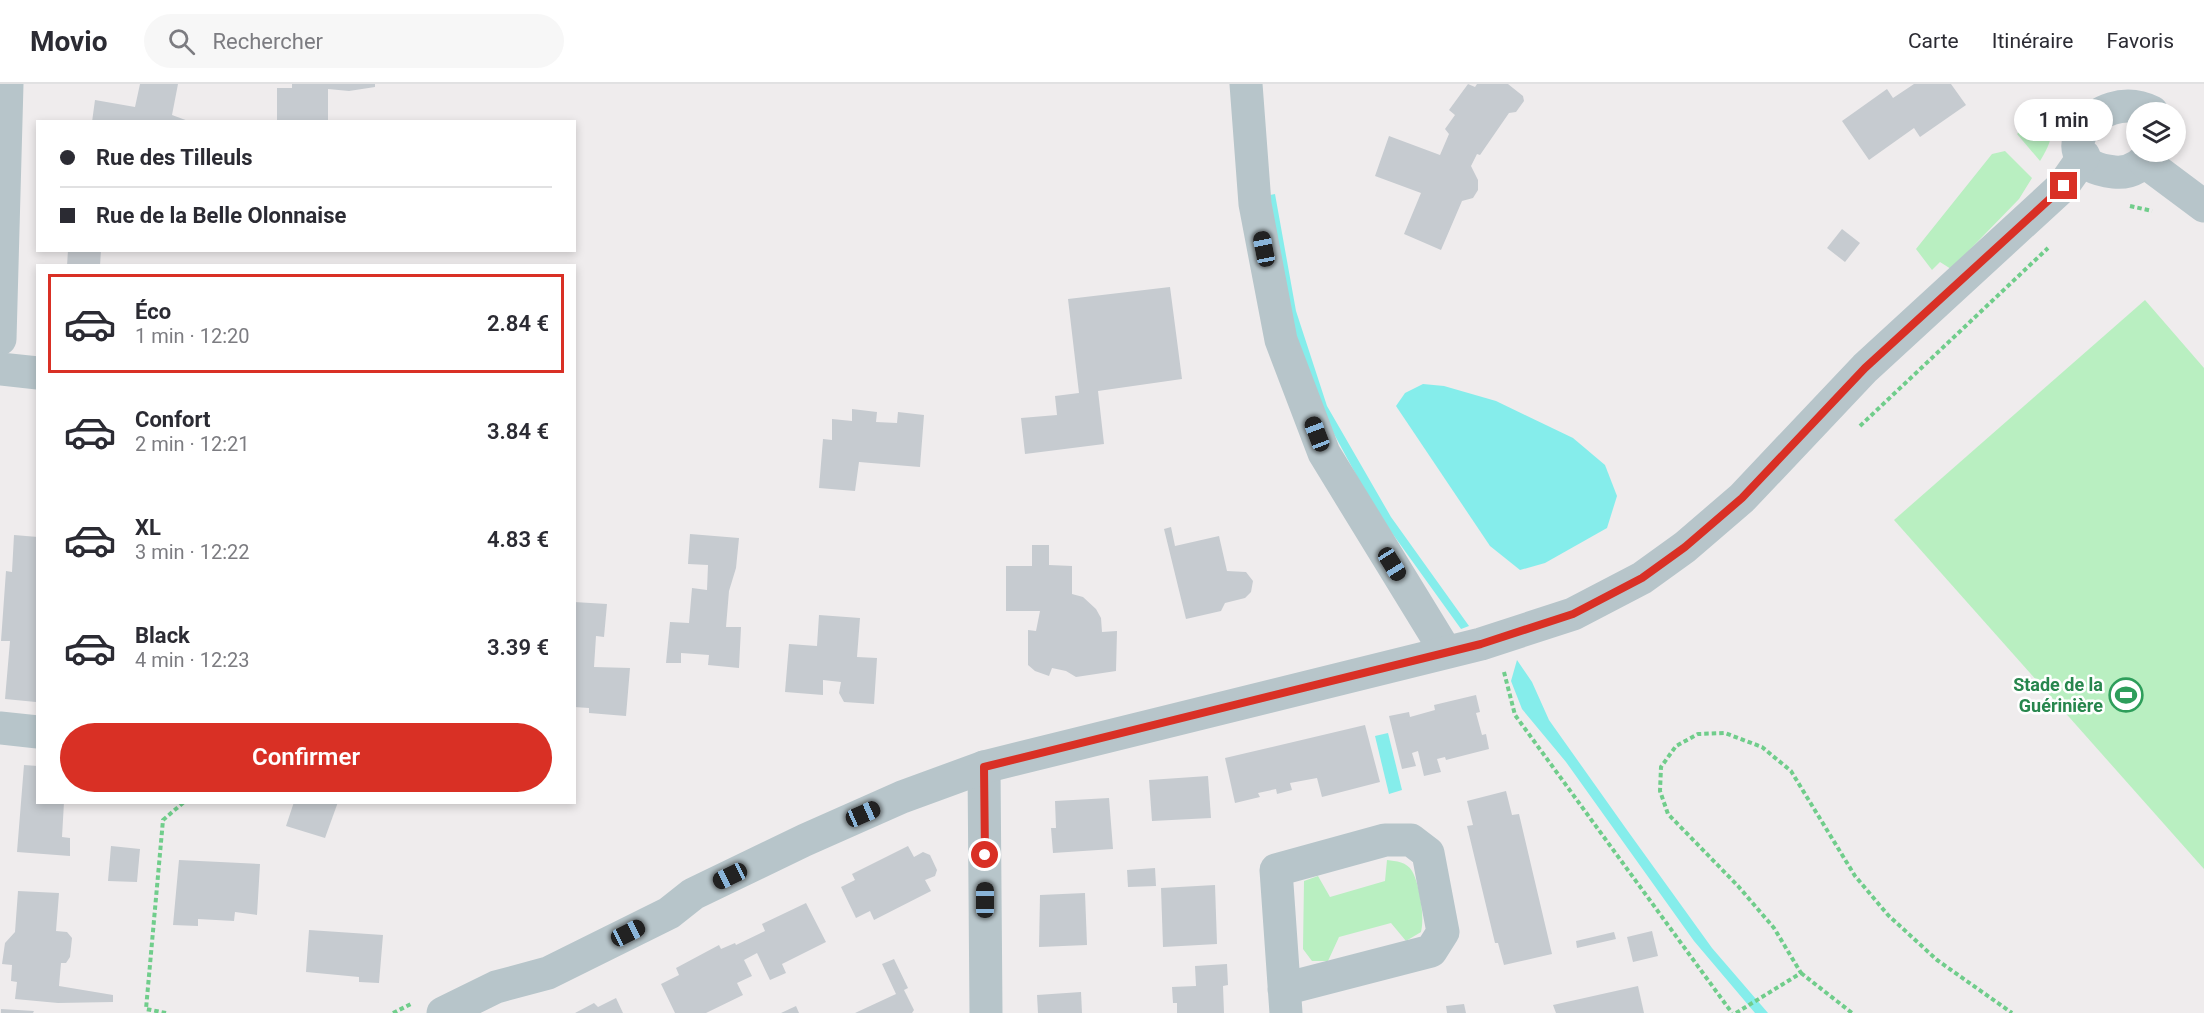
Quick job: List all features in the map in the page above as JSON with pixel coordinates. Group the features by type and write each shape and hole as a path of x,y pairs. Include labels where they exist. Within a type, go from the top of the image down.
{"street":[{"path":"0,339 7,84"},
{"path":"1246,84 1255,204 1281,340 1324,453 1446,652"},
{"path":"2143,162 2134,170 2120,173 2094,166 2084,156 2078,143 2077,129 2081,99 2108,93 2121,93 2151,100"},
{"path":"443,1013 496,987 548,973 669,913 693,894 805,840 902,797 984,767 1446,652 1573,614 1642,578 1685,547 1742,498 1865,368 2064,186 2084,156"},
{"path":"2155,162 2204,206"},
{"path":"0,369 36,373"},
{"path":"0,728 36,732"},
{"path":"984,767 986,1013"},
{"path":"1385,840 1411,840 1428,854 1443,932 1431,951 1285,1001 1276,870 1385,840"}],"path":[{"path":"1501,662 1515,715 1734,1013 1801,973"},
{"path":"1852,1013 1801,973 1774,928 1738,885 1668,814 1660,791 1661,767 1676,746 1698,734 1725,733 1762,747 1791,771 1855,876 1888,915 1936,960 2012,1013"},
{"path":"166,1013 146,1010 163,820 182,804"}],"green space":[{"path":"2048,103 2052,134 2040,161 2017,134"},
{"path":"2005,151 2032,178 2019,199 1951,269 1940,262 1932,270 1916,249 1992,154"},
{"name":"Stade de la Guérinière","path":"2145,300 2204,368 2204,869 1894,520"},
{"path":"1387,860 1404,864 1412,871 1421,902 1421,932 1406,941 1391,923 1339,937 1328,961 1312,961 1303,949 1304,881 1318,876 1330,897 1385,881"}],"water":[{"path":"1275,194 1296,311 1327,406 1391,517 1469,626 1461,629 1374,508 1327,421 1290,322 1266,196"},
{"path":"1423,384 1444,386 1496,401 1573,438 1605,465 1617,496 1607,528 1545,563 1520,570 1490,546 1396,406 1405,393"},
{"path":"1517,660 1532,682 1549,720 1627,830 1712,948 1768,1013 1755,1013 1694,941 1566,762 1522,709 1511,681"},
{"path":"1388,733 1402,790 1389,794 1375,736"}],"building":[{"path":"140,84 178,84 172,115 186,120 92,120 95,100 135,107"},
{"path":"292,84 375,84 375,87 349,91 328,89 328,120 277,120 277,88 292,88"},
{"path":"1468,84 1475,87 1477,84 1508,84 1523,96 1524,101 1516,112 1509,113 1480,155 1477,154 1471,166 1478,180 1478,190 1473,198 1462,201 1441,250 1404,234 1421,193 1375,176 1389,136 1440,155 1449,134 1445,129 1455,115 1449,110"},
{"path":"1914,84 1951,84 1966,105 1920,137 1914,128 1869,160 1842,121 1887,89 1893,98"},
{"path":"1842,229 1860,243 1845,262 1827,248"},
{"path":"68,252 101,252 100,264 67,264"},
{"path":"1170,287 1182,379 1098,391 1104,444 1025,454 1021,418 1057,415 1055,396 1079,393 1068,299"},
{"path":"852,409 877,412 876,422 897,423 898,412 924,415 920,467 859,462 855,491 819,488 823,439 832,440 832,419 852,421"},
{"path":"1171,527 1175,546 1219,536 1227,571 1246,572 1253,581 1251,592 1245,598 1225,603 1221,611 1186,619 1164,529"},
{"path":"690,534 739,538 736,568 729,591 726,627 741,627 739,668 708,665 709,655 681,653 681,663 666,663 670,622 689,623 692,588 707,590 708,565 688,564"},
{"path":"14,535 36,537 36,702 5,699 10,641 1,641 6,571 12,572"},
{"path":"1032,545 1049,545 1049,565 1072,566 1072,594 1083,597 1096,609 1101,618 1102,632 1117,631 1116,671 1076,677 1066,671 1052,668 1049,676 1035,671 1028,665 1028,630 1036,631 1040,611 1006,611 1006,566 1032,566"},
{"path":"576,602 607,604 604,637 596,636 594,667 630,668 626,716 589,713 589,708 576,707"},
{"path":"819,615 860,618 857,657 877,658 874,704 844,702 839,693 841,682 823,680 823,695 785,692 789,644 817,646"},
{"path":"1476,695 1480,712 1476,713 1482,735 1486,734 1489,749 1446,760 1445,757 1437,759 1441,772 1424,776 1418,751 1412,753 1416,766 1402,769 1389,716 1409,712 1410,717 1435,710 1434,705"},
{"path":"1365,725 1380,782 1322,797 1317,778 1290,783 1292,790 1277,794 1276,789 1258,793 1260,797 1235,803 1225,758"},
{"path":"24,765 36,766 36,804 64,804 62,837 70,838 70,856 17,852"},
{"path":"1208,776 1211,818 1152,821 1149,780"},
{"path":"1506,791 1512,815 1519,814 1552,954 1504,965 1498,943 1495,943 1467,826 1473,825 1467,801"},
{"path":"1109,798 1113,849 1053,853 1051,828 1056,828 1055,801"},
{"path":"293,804 337,804 325,838 286,826"},
{"path":"111,846 140,849 137,882 108,881"},
{"path":"908,846 914,857 923,852 930,855 937,870 935,876 925,880 931,891 874,920 870,911 856,918 841,887 855,880 852,874"},
{"path":"179,860 260,864 257,915 235,912 234,921 198,919 198,926 173,925"},
{"path":"1155,868 1156,886 1128,887 1127,870"},
{"path":"1215,885 1217,944 1163,947 1161,888"},
{"path":"18,891 59,893 56,931 67,932 72,938 70,957 66,963 61,963 59,986 113,995 113,1002 58,1003 15,999 17,982 11,981 12,965 2,964 5,943 15,932"},
{"path":"1085,893 1087,945 1039,947 1040,895"},
{"path":"806,903 826,942 782,964 786,973 770,980 757,953 744,960 752,976 737,983 743,995 706,1013 675,1013 661,984 679,975 676,968 719,945 721,949 735,943 736,945 765,931 762,924"},
{"path":"309,930 383,935 379,983 359,982 359,977 306,972"},
{"path":"1652,931 1658,956 1633,962 1627,937"},
{"path":"1614,932 1616,939 1577,948 1576,941"},
{"path":"894,959 908,988 904,990 914,1010 912,1013 855,1013 896,994 882,964"},
{"path":"1227,964 1228,985 1223,986 1224,1013 1177,1013 1177,1003 1173,1003 1172,987 1196,986 1195,966"},
{"path":"1638,986 1644,1013 1556,1013 1553,1005"},
{"path":"1081,992 1082,1013 1038,1013 1037,995"},
{"path":"616,998 623,1013 575,1013 594,1003 598,1007"},
{"path":"1464,1004 1466,1013 1447,1013 1446,1006"},
{"path":"796,1006 799,1013 781,1013"},
{"path":"1,1009 34,1011 33,1013 1,1013"}],"place":[{"name":"Stade de la Guérinière","path":"2126,695"}],"route":[{"path":"985,855 984,767 1481,644 1573,614 1642,578 1685,547 1742,498 1865,368 1997,244 2064,186"}]}
